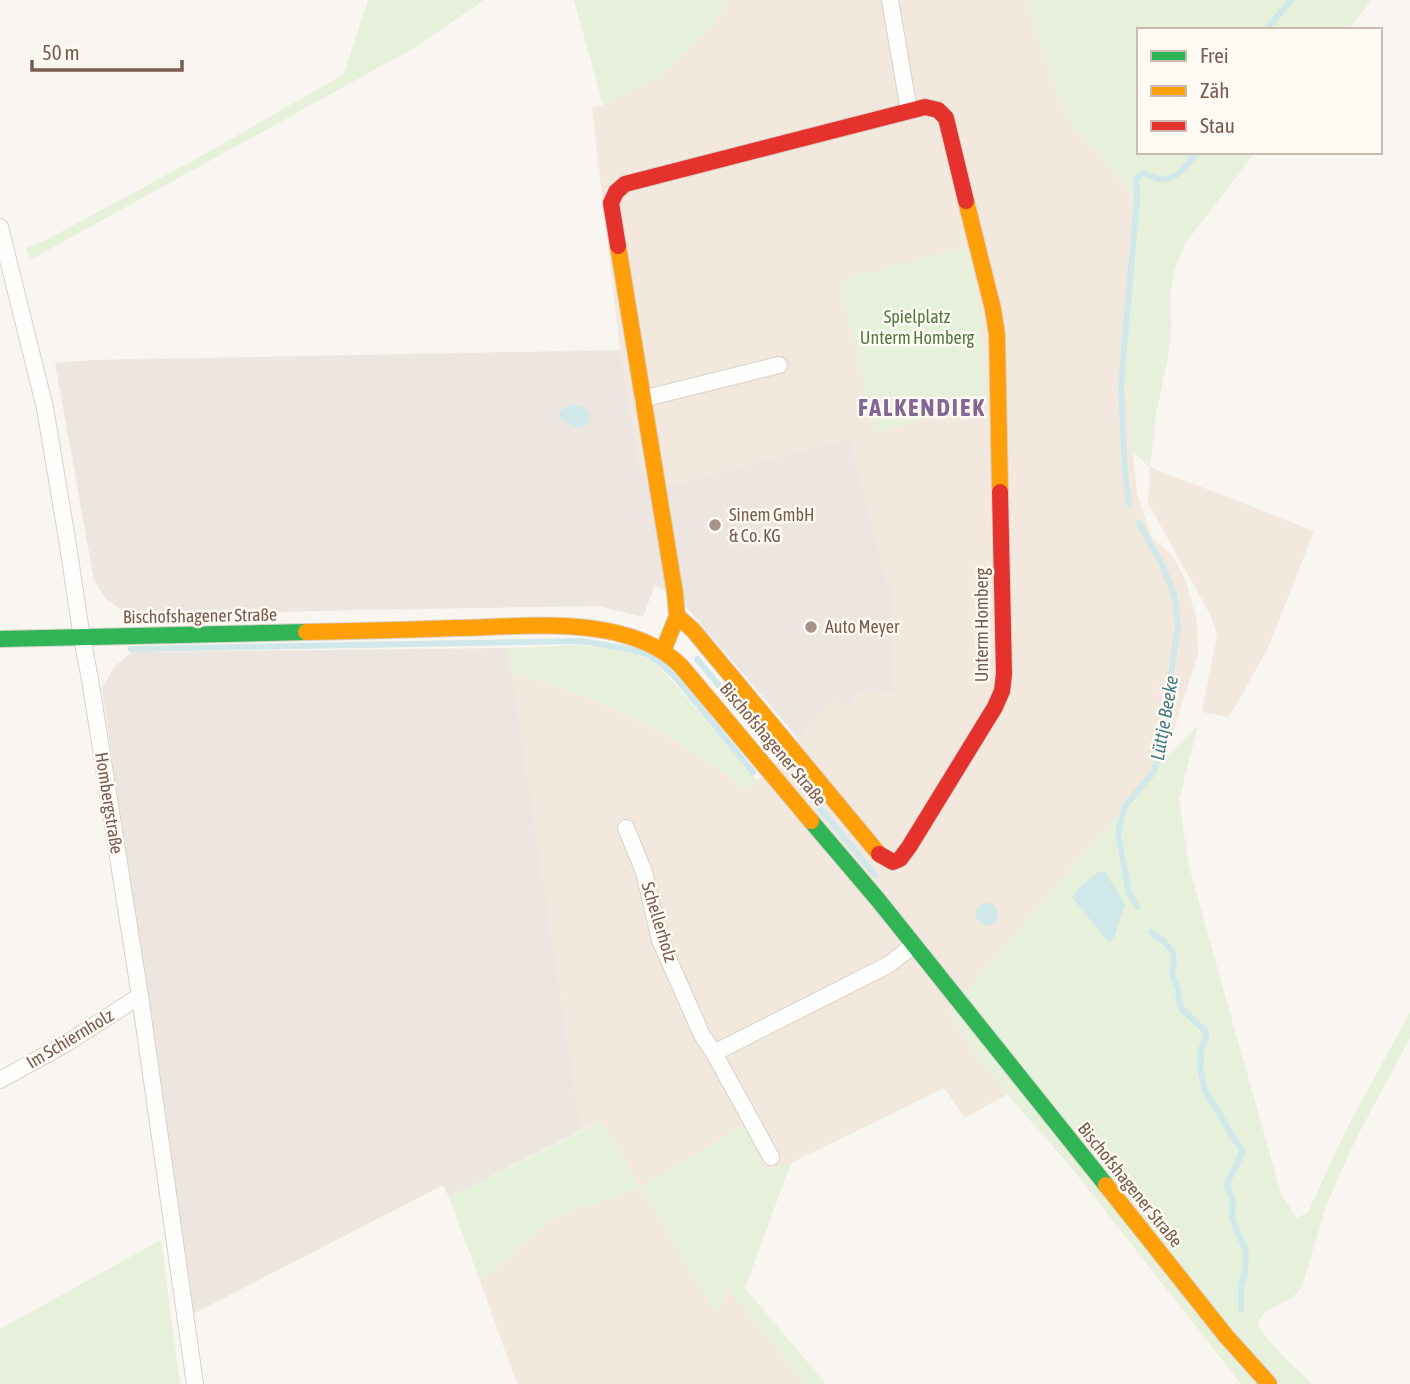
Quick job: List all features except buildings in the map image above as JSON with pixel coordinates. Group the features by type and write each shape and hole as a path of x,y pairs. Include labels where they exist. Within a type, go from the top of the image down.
{"street":[{"path":"890,0 909,111"},
{"name":"Unterm Homberg","path":"663,651 677,616 675,593 611,203 616,192 625,184 909,111 931,106 940,109 946,118 997,335 1004,674 1002,691 995,707 900,859 893,862 880,855 693,630 677,616"},
{"name":"Hombergstraße","path":"0,227 45,408 140,996 195,1384"},
{"path":"642,399 779,365"},
{"name":"Bischofshagener Straße","path":"0,639 561,626 610,632 649,643 663,651 691,677 879,901 1226,1336 1269,1384"},
{"name":"Schellerholz","path":"626,828 643,872 660,940 702,1035 771,1157"},
{"path":"714,1053 888,965 914,945"},
{"name":"Im Schiernholz","path":"0,1080 67,1043 140,996"}],"shaded area":[{"path":"729,0 1026,0 1067,118 1131,192 1134,240 1122,346 1137,494 1152,538 1172,555 1185,579 1197,621 1198,654 1164,760 949,1012 978,1059 1008,1094 965,1118 944,1088 791,1163 765,1169 743,1126 717,1314 727,1287 806,1384 517,1384 480,1281 554,1218 641,1187 601,1121 581,1130 512,674 555,685 618,711 672,738 746,789 787,754 831,701 851,705 858,690 893,691 890,584 887,584 850,439 668,485 641,471 620,350 592,108 660,76 714,24"},
{"path":"620,350 641,471 668,485 850,439 887,584 890,584 893,692 859,690 851,705 831,701 798,738 682,602 655,585 643,617 598,606 129,616 106,599 94,580 55,363 93,360"},
{"path":"1150,467 1314,531 1268,648 1229,717 1202,712 1217,636 1212,618 1148,503"},
{"path":"508,648 581,1130 449,1197 443,1185 193,1314 102,688 114,667 132,652"}],"green space":[{"path":"368,0 484,0 416,47 30,260 26,248 46,240 205,154 344,74"},
{"path":"574,0 729,0 714,24 660,77 603,105"},
{"path":"1026,0 1372,0 1350,28 1137,28 1137,154 1253,154 1185,244 1175,269 1170,297 1168,358 1156,414 1150,467 1133,452 1122,346 1134,240 1131,192 1067,118"},
{"name":"Spielplatz Unterm Homberg","path":"968,247 980,313 985,404 877,432 839,280"},
{"path":"580,645 629,652 656,664 757,780 746,789 672,738 618,711 555,685 512,674 508,648"},
{"path":"1198,726 1179,800 1189,867 1281,1194 1297,1218 1308,1212 1346,1130 1410,1012 1410,1038 1339,1176 1326,1206 1302,1287 1292,1298 1265,1312 1258,1322 1273,1346 1313,1384 1241,1384 1074,1171 978,1059 949,1012 1164,760"},
{"path":"601,1121 641,1187 744,1125 765,1169 791,1163 745,1288 826,1384 806,1384 727,1288 716,1315 641,1188 554,1218 480,1281 449,1197"},
{"path":"161,1240 180,1384 0,1384 0,1329"}],"water":[{"path":"570,405 586,410 590,420 585,426 577,427 559,419 560,411"},
{"path":"1100,871 1105,872 1125,904 1114,938 1109,943 1072,897"},
{"path":"987,903 995,906 998,914 995,922 987,925 979,922 976,914 979,906"}],"waterway":[{"name":"Lüttje Beeke","path":"1268,28 1291,0"},
{"name":"Lüttje Beeke","path":"1129,504 1121,386 1137,198 1136,179 1142,173 1160,179 1171,178 1196,154"},
{"name":"Lüttje Beeke","path":"1137,907 1129,893 1118,833 1125,806 1153,773 1159,757 1178,626 1175,597 1162,565 1139,523"},
{"path":"131,649 581,641 629,649 646,654 675,677 753,772"},
{"path":"697,659 875,875"},
{"name":"Lüttje Beeke","path":"1151,932 1163,940 1173,953 1172,974 1178,989 1179,1002 1182,1009 1205,1031 1200,1069 1205,1090 1242,1149 1227,1184 1233,1203 1235,1226 1246,1251 1241,1309"}],"traffic: fast":[{"path":"0,639 306,632"},
{"path":"811,821 879,901 1106,1185"}],"traffic: slow":[{"path":"966,201 997,335 1000,492"},
{"path":"618,246 677,616"},
{"path":"663,651 677,616 693,630 879,854"},
{"path":"306,632 544,626 605,630 633,638 659,649 681,666 811,821"},
{"path":"1106,1185 1226,1336 1269,1384"}],"traffic: jam":[{"path":"618,246 611,203 616,192 625,184 925,107 938,110 946,118 966,201"},
{"path":"879,854 893,862 900,859 995,707 1002,691 1004,674 1000,492"}],"place":[{"name":"Sinem GmbH & Co. KG","path":"715,525"},
{"name":"Auto Meyer","path":"811,627"}],"district":[{"name":"FALKENDIEK","path":"922,408"}]}
